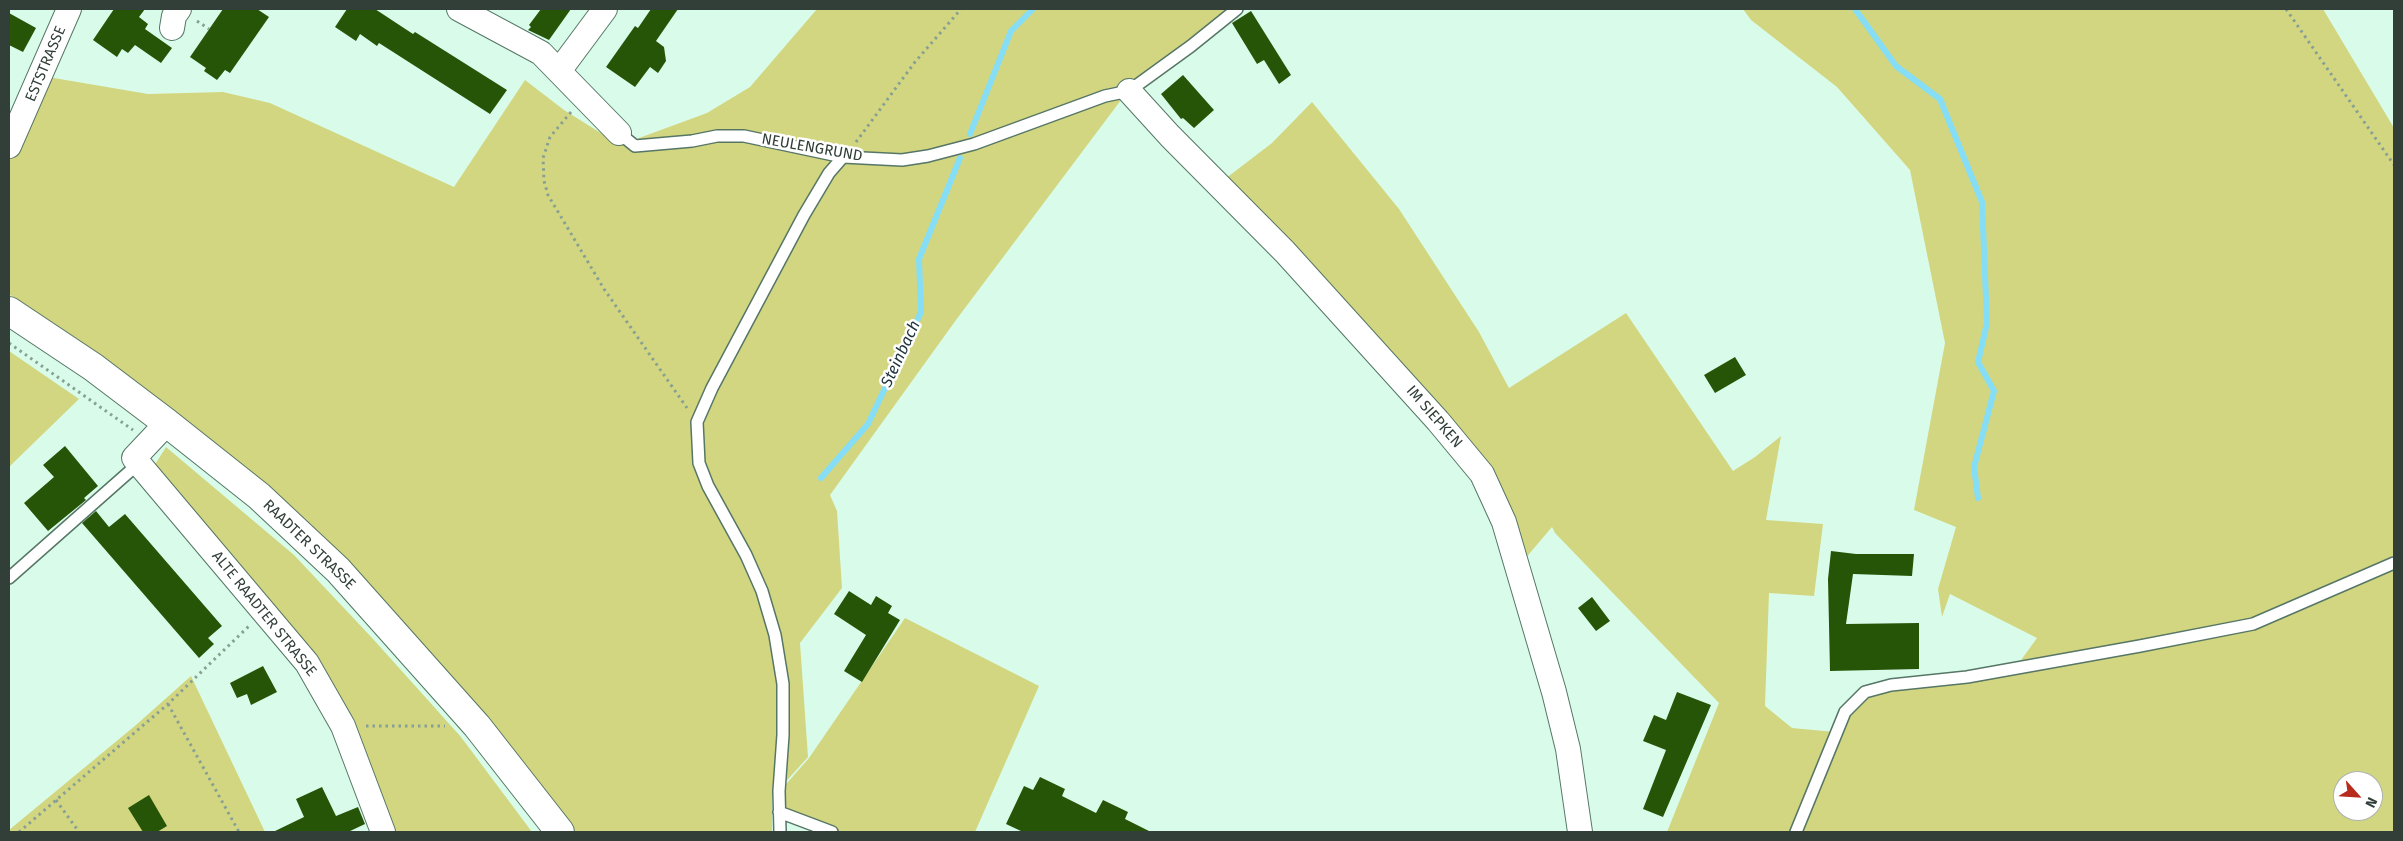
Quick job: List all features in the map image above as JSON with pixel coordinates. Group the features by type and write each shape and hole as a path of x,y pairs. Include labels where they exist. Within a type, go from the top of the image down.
{"main road":[{"name":"RAADTER STRASSE","path":"9,311 93,367 158,432 259,496 338,570 476,726 560,832"}],"street":[{"name":"ESTSTRASSE","path":"9,146 69,9"},
{"name":"NEULENGRUND","path":"459,9 541,53 619,133"},
{"path":"559,71 605,9"},
{"name":"IM SIEPKEN","path":"1129,90 1170,136 1285,252 1438,421 1482,474 1504,522 1554,692 1568,749 1580,832"},
{"path":"138,464 134,458 158,432"},
{"name":"ALTE RAADTER STRASSE","path":"138,464 307,663 343,726 383,832"}],"lane":[{"name":"NEULENGRUND","path":"619,133 635,146 692,141 717,136 744,136 843,157 902,160 928,156 974,144 1105,96 1129,90 1191,46 1237,9"},
{"path":"780,832 783,684 775,635 762,591 746,556 708,486 699,463 698,422 712,388 804,215 829,173 843,157"},
{"path":"9,578 138,464"},
{"path":"1796,832 1845,712 1864,692 1892,686 1967,677 2252,624 2394,563"},
{"path":"779,812 832,832"}],"path":[{"path":"843,157 868,127 915,62 961,9"},
{"path":"2286,9 2394,165"},
{"path":"585,99 566,116 550,138 543,158 544,181 548,195 604,290 698,422"},
{"path":"9,343 158,432"},
{"path":"19,832 168,704 264,611"},
{"path":"168,704 239,832"},
{"path":"343,726 476,726"},
{"path":"56,800 79,832"}],"green space":[{"path":"817,9 1235,9 1124,96 956,320 830,495 837,511 842,588 800,643 808,757 772,797 772,832 576,832 485,722 173,418 9,294 9,162 48,77 148,94 223,92 270,103 454,187 525,80 564,110 620,145 707,113 750,87"},
{"path":"1743,9 2323,9 2394,128 2394,832 1796,832 1846,713 1865,693 2016,667 2037,638 1950,594 1942,617 1938,589 1956,527 1914,510 1945,343 1910,170 1837,87 1751,20"},
{"path":"1312,102 1399,209 1479,332 1509,388 1626,313 1733,471 1755,457 1781,436 1766,520 1823,524 1814,596 1769,593 1765,706 1792,728 1835,732 1794,832 1667,832 1719,703 1555,533 1552,527 1518,567 1507,521 1221,182 1272,143"},
{"path":"9,351 79,399 9,467"},
{"path":"166,447 294,555 461,737 532,832 386,832 346,727 154,466"},
{"path":"905,618 1039,686 975,832 834,832 779,812 780,791 809,758"},
{"path":"191,676 265,832 9,832 9,830 136,725"}],"building":[{"path":"114,9 145,9 139,17 148,24 145,29 172,48 161,63 135,45 128,53 122,49 117,57 93,40"},
{"path":"223,9 257,9 269,17 230,73 225,70 217,80 204,71 206,68 190,57"},
{"path":"347,9 375,9 507,90 490,114 379,43 377,46 360,34 356,41 335,27"},
{"path":"541,9 571,9 549,40 528,30 531,27 529,25"},
{"path":"651,9 678,9 656,41 664,47 666,61 658,73 650,67 635,87 606,67 635,26 638,28"},
{"path":"1251,11 1291,75 1279,84 1264,60 1257,64 1232,23"},
{"path":"9,13 36,28 23,52 9,45"},
{"path":"1183,75 1214,110 1194,128 1183,118 1181,119 1161,94"},
{"path":"1735,357 1746,375 1715,393 1704,375"},
{"path":"65,446 98,486 84,498 86,500 48,531 24,503 54,477 43,465"},
{"path":"96,511 109,527 125,514 222,626 208,638 214,644 199,658 82,523"},
{"path":"1831,551 1856,554 1914,554 1912,576 1853,574 1846,624 1919,623 1919,669 1830,671 1828,579"},
{"path":"849,591 871,605 876,596 892,606 888,613 900,620 862,682 844,671 866,635 834,614"},
{"path":"1592,597 1610,621 1596,631 1578,608"},
{"path":"263,666 277,692 251,705 247,694 237,698 230,683"},
{"path":"1677,692 1711,705 1663,817 1643,809 1666,750 1643,741 1654,715 1666,720"},
{"path":"1040,777 1065,789 1062,796 1096,813 1103,800 1128,812 1125,819 1151,832 1023,832 1006,824 1024,786 1033,790"},
{"path":"322,787 336,816 358,807 365,824 348,832 273,832 304,817 296,799"},
{"path":"149,795 167,826 157,832 143,832 128,808"}],"waterway":[{"name":"Steinbach","path":"970,134 1011,31 1033,9"},
{"path":"1855,9 1896,66 1940,99 1982,202 1987,323 1978,362 1994,391 1974,467 1978,498"},
{"name":"Steinbach","path":"821,478 868,424 921,312 919,259 960,158"}]}
